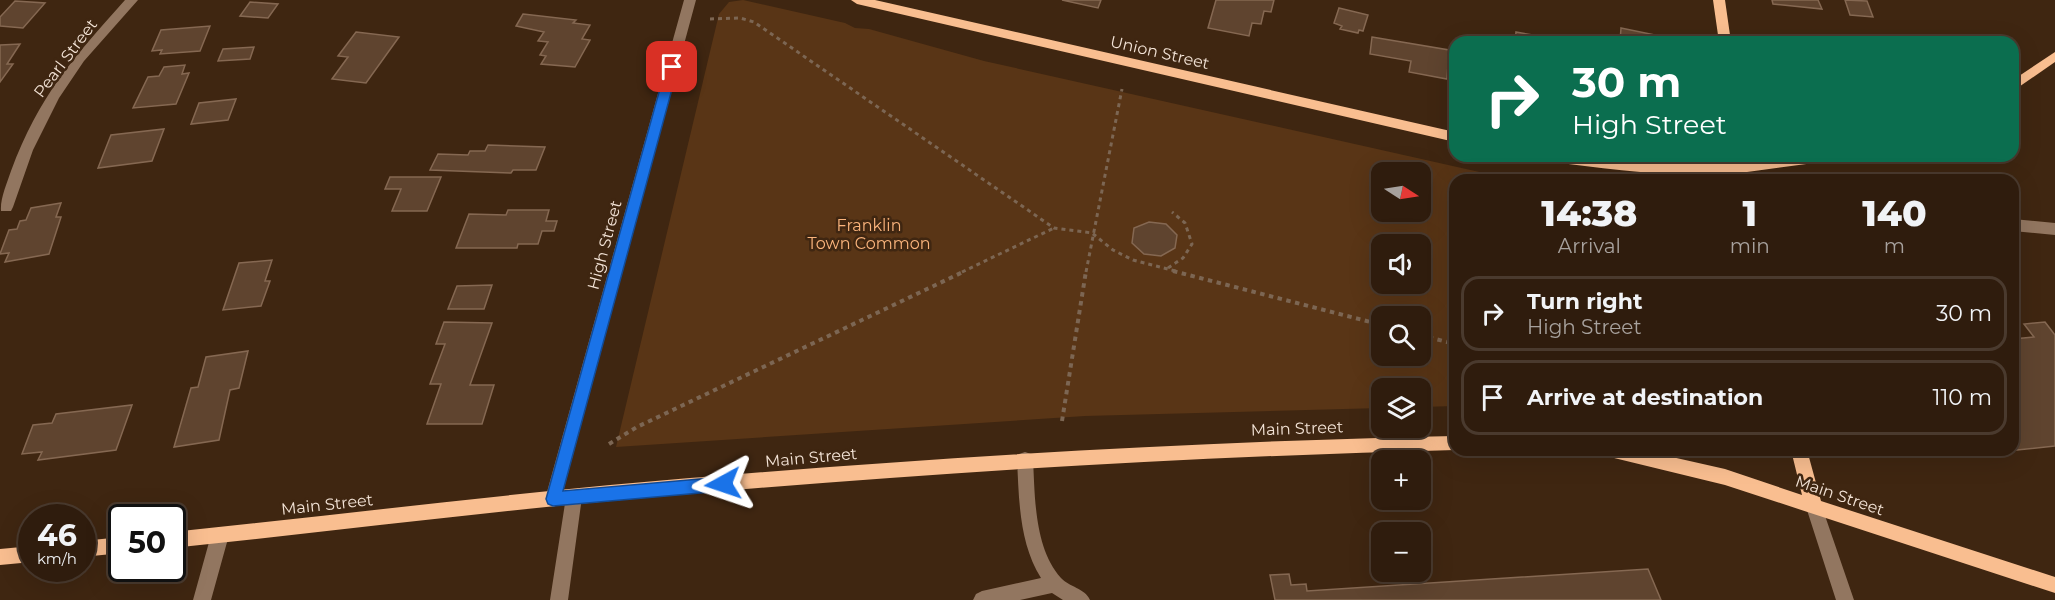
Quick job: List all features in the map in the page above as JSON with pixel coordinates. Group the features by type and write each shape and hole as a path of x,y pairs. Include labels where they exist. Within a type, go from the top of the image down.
{"main road":[{"name":"Union Street","path":"857,0 1449,136"},
{"path":"1719,0 1724,36"},
{"path":"2019,82 2055,56"},
{"path":"1596,162 1660,170 1739,168 1784,162"},
{"name":"Main Street","path":"186,539 574,497 1025,459 1242,449 1449,443"},
{"name":"Main Street","path":"1637,456 1708,472 2055,585"},
{"path":"1801,456 1815,507"},
{"path":"0,557 18,555"}],"street":[{"name":"Pearl Street","path":"6,207 21,159 53,95 82,56 132,0"},
{"name":"High Street","path":"553,499 690,0"},
{"path":"2019,226 2055,229"},
{"path":"1025,459 1027,497 1039,554 1054,584 1081,600"},
{"path":"559,600 574,497"},
{"path":"1815,507 1845,600"},
{"path":"202,600 220,535"},
{"path":"982,600 1054,584"}],"path":[{"path":"710,19 740,18 754,22 1054,228 1092,233 1113,250 1133,260 1371,322"},
{"path":"1062,421 1092,233 1122,89"},
{"path":"1168,268 1183,258 1192,244 1185,224 1172,212"},
{"path":"609,444 648,421 1054,228"},
{"path":"1431,338 1449,342"}],"green space":[{"name":"Franklin Town Common","path":"743,0 845,23 855,28 869,29 984,61 1488,174 1449,174 1449,406 1431,407 1431,378 1371,378 1371,408 1085,416 616,447 719,14 729,2"}],"building":[{"path":"1062,0 1101,0 1098,8"},
{"path":"1216,0 1274,0 1271,12 1264,11 1261,24 1252,23 1249,36 1208,28"},
{"path":"1772,0 1818,0 1822,9 1773,4"},
{"path":"1845,0 1867,1 1873,17 1850,15"},
{"path":"15,1 45,3 23,28 0,26 0,17"},
{"path":"250,2 278,4 268,18 240,16"},
{"path":"1339,8 1368,15 1363,31 1359,30 1358,33 1340,29 1342,26 1334,23"},
{"path":"523,14 576,20 573,23 590,25 582,39 590,40 575,67 541,64 546,56 540,55 548,42 538,41 544,32 516,26"},
{"path":"210,26 200,51 160,54 162,50 152,51 161,30"},
{"path":"1621,28 1660,36 1620,36"},
{"path":"356,32 399,37 366,83 332,79 348,57 338,56"},
{"path":"1516,32 1538,36 1516,36"},
{"path":"1372,37 1449,50 1447,79 1409,72 1411,61 1370,54"},
{"path":"20,44 7,64 13,64 0,82 0,45"},
{"path":"254,47 250,59 218,61 223,49"},
{"path":"185,65 182,74 189,73 176,104 133,108 148,77 159,76 164,67"},
{"path":"236,99 228,120 191,124 199,103"},
{"path":"164,129 152,161 98,168 111,135"},
{"path":"488,145 545,147 536,170 513,170 511,173 430,170 438,154 468,155 470,151 485,151"},
{"path":"390,177 441,177 427,211 392,211 401,189 385,189"},
{"path":"61,203 56,217 61,217 49,254 5,262 9,253 0,254 9,230 17,229 20,221 26,220 31,208"},
{"path":"508,210 549,210 546,221 557,221 554,231 542,231 538,244 518,244 517,248 456,248 469,214 506,215"},
{"path":"1149,222 1166,224 1177,235 1175,248 1161,256 1144,254 1132,243 1134,228"},
{"path":"272,260 265,281 270,281 261,306 223,310 239,263"},
{"path":"492,285 484,309 448,309 457,286"},
{"path":"444,322 492,323 470,385 494,385 482,424 427,424 441,384 430,384 445,344 436,344"},
{"path":"2045,322 2055,335 2055,446 2019,450 2019,338 2034,337 2024,324"},
{"path":"248,351 239,388 230,390 219,440 174,447 191,388 198,387 206,357"},
{"path":"132,405 116,450 38,460 42,452 22,454 33,425 52,423 56,414"},
{"path":"1648,569 1661,600 1275,600 1270,575 1289,574 1291,585 1306,584 1307,591"}],"route":[{"path":"672,67 553,499 723,484"}]}
